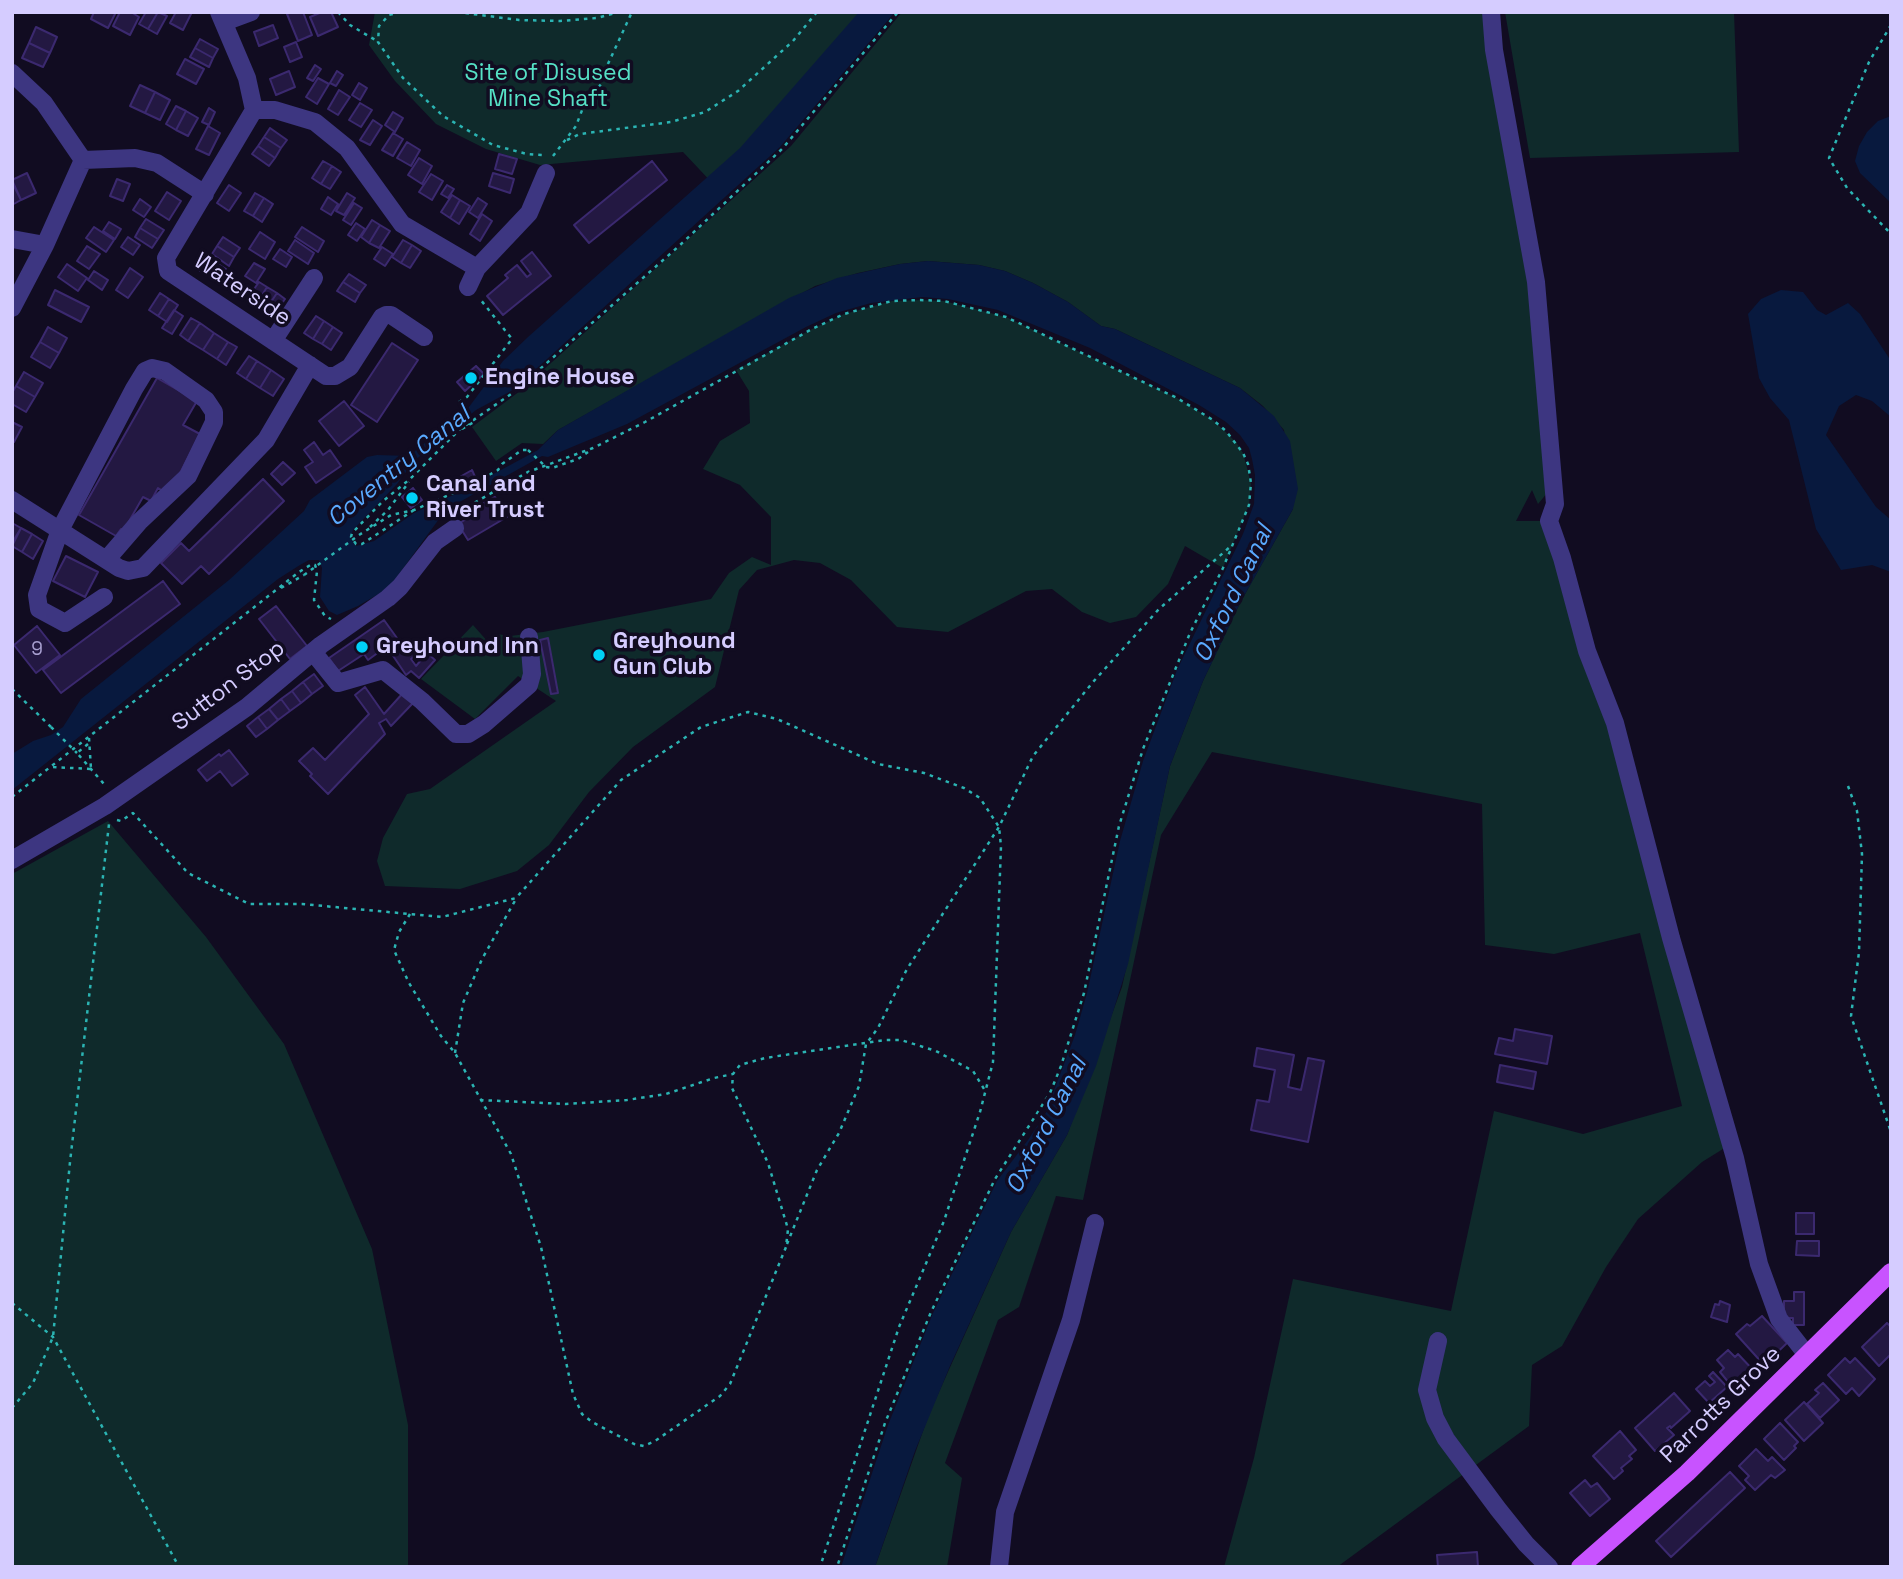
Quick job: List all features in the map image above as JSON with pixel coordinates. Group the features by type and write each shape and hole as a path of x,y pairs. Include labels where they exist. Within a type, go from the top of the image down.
{"main road":[{"name":"Parrotts Grove","path":"1580,1567 1687,1473 1891,1272"}],"street":[{"path":"251,12 222,17 247,78 254,110 275,110 315,122 347,148 402,224 477,268"},
{"path":"1491,12 1494,50 1536,282 1555,504 1549,521 1587,651 1615,723 1671,938 1735,1158 1759,1264 1779,1318 1807,1355"},
{"path":"12,74 44,103 83,160"},
{"name":"Waterside","path":"254,110 166,258 168,271 326,376 335,376 350,366 382,317 386,315 391,315 424,337"},
{"path":"83,160 135,158 157,163 205,194"},
{"path":"12,308 45,245 83,160"},
{"path":"467,287 477,268 529,213 545,173"},
{"path":"12,239 45,245"},
{"path":"273,341 314,278"},
{"path":"12,500 113,564 128,571 143,568 266,440 310,365"},
{"path":"104,597 65,623 39,609 37,595 60,530 145,371 152,368 165,371 206,400 214,412 214,422 188,476 139,522 113,564"},
{"name":"Sutton Stop","path":"12,860 105,806 247,707 313,652 388,598 458,519"},
{"path":"313,652 338,682 383,670 456,733 468,734 529,685 532,674 528,637"},
{"path":"999,1567 1005,1512 1071,1321 1095,1223"},
{"path":"1438,1341 1427,1390 1435,1418 1446,1438 1498,1508 1526,1544 1549,1567"}],"path":[{"path":"338,12 350,25 377,42 403,78 443,116 493,145 527,154 553,156"},
{"path":"377,42 379,26 389,15 401,12"},
{"path":"457,12 519,20 560,21 597,18 619,12"},
{"path":"545,173 553,156 568,140 576,126 589,92 598,88 604,80 607,66 632,12"},
{"path":"568,140 580,134 671,122 705,112 738,91 793,41 817,12"},
{"path":"838,1567 885,1423 931,1312 995,1179 1046,1100 1061,1066 1084,993 1119,826 1143,749 1189,633 1249,505 1251,483 1243,453 1226,431 1213,420 1165,392 1006,317 944,301 892,301 844,314 812,329 578,458 552,468 545,467 527,450 522,450 498,470 414,510 362,544 356,544 351,537 382,502 410,479 459,430 514,392 679,246 782,149 898,12"},
{"path":"1891,25 1869,62 1829,158 1847,188 1891,234"},
{"path":"459,430 466,429 474,422 459,402 467,397 512,339 467,287"},
{"path":"458,519 528,472 593,448"},
{"path":"364,532 388,510 410,479"},
{"path":"272,593 304,575 391,515 414,510"},
{"path":"410,914 399,932 394,950 408,983 440,1036 455,1054 511,1154 541,1247 573,1394 582,1414 592,1422 634,1444 644,1446 720,1396 730,1384 817,1170 839,1133 859,1086 866,1044 878,1028 907,968 999,827 1033,756 1159,609 1233,544"},
{"path":"12,797 299,572 315,565 317,571 314,600 325,616 336,621"},
{"path":"12,689 91,769"},
{"path":"455,1054 463,1003 482,959 516,898 621,780 701,727 748,712 777,719 878,764 924,773 964,788 980,798 999,827 1001,846 993,1062 980,1112 944,1221 900,1327 820,1567"},
{"path":"89,737 91,769"},
{"path":"77,753 88,744"},
{"path":"53,767 91,769"},
{"path":"1848,786 1857,811 1862,854 1861,927 1851,1016 1891,1132"},
{"path":"12,1408 33,1383 53,1338 70,1162 110,825 105,817 105,806"},
{"path":"110,825 133,813 188,873 249,904 302,904 442,917 516,898"},
{"path":"786,1247 788,1229 768,1163 732,1088 733,1074 740,1065 765,1058 901,1040 936,1051 973,1071 984,1091"},
{"path":"481,1100 566,1104 627,1100 666,1094 733,1074"},
{"path":"12,1303 53,1338 179,1567"}],"green space":[{"name":"Site of Disused Mine Shaft","path":"375,12 878,12 716,187 683,152 540,165 486,149 436,124 395,81 369,45"},
{"path":"902,12 1488,12 1533,292 1548,492 1538,504 1532,490 1516,521 1549,521 1731,1144 1702,1162 1638,1219 1606,1267 1562,1346 1532,1365 1529,1426 1337,1567 1224,1567 1254,1458 1293,1279 1451,1311 1494,1111 1583,1134 1682,1106 1640,933 1554,954 1485,945 1482,804 1212,752 1161,835 1083,1200 1056,1196 1019,1307 998,1320 945,1463 962,1478 947,1567 875,1567 929,1414 1011,1232 1067,1135 1122,987 1170,766 1203,681 1240,603 1293,509 1284,430 1263,406 1240,388 1115,329 1101,326 1068,302 1033,283 1005,271 979,265 928,261 858,273 815,286 558,430 543,444 522,443 496,461 472,427 520,391 791,146"},
{"path":"1505,12 1734,12 1739,152 1530,158"},
{"path":"892,301 944,301 1006,317 1177,398 1213,420 1236,442 1243,453 1251,483 1249,505 1223,568 1185,546 1168,584 1136,617 1110,623 1082,612 1052,589 1026,591 948,632 897,627 851,580 820,563 794,560 757,570 739,590 715,687 633,747 589,792 549,845 517,871 460,889 385,886 377,861 383,838 407,794 430,789 556,701 518,676 475,719 421,679 473,625 489,643 497,634 510,636 543,632 711,599 729,573 752,557 771,565 771,517 740,485 703,469 720,441 750,423 749,391 736,370 844,314"},
{"path":"108,821 206,937 284,1044 372,1249 408,1425 408,1567 12,1567 12,874"}],"water":[{"path":"859,12 895,12 780,147 513,390 476,410 414,461 397,484 353,530 350,538 356,546 374,541 414,513 462,491 538,450 558,430 789,298 837,278 900,264 928,261 979,265 1005,271 1033,283 1068,302 1101,326 1115,329 1240,388 1274,416 1290,441 1298,489 1293,509 1240,603 1203,681 1170,766 1128,964 1096,1066 1067,1135 1011,1232 950,1366 915,1451 875,1567 841,1567 888,1425 933,1313 997,1181 1053,1102 1053,1093 1075,1035 1087,993 1120,841 1143,761 1177,670 1243,534 1254,504 1255,475 1252,459 1249,448 1240,435 1226,422 1199,405 1090,348 998,310 948,299 922,297 871,303 836,313 806,327 627,424 548,457 542,456 456,504 439,519 394,581 382,592 358,606 337,615 329,611 320,597 322,568 319,560 309,560 300,565 278,579 12,790 12,754 63,727 81,699 229,580 304,511 310,500 367,457 409,456 469,407 503,361 528,337 740,148"},
{"path":"1891,116 1891,203 1860,173 1855,161 1867,132 1878,121"},
{"path":"1781,290 1803,292 1817,310 1826,315 1848,303 1860,314 1891,361 1891,417 1872,401 1856,395 1839,406 1826,435 1876,507 1891,520 1891,572 1872,565 1841,570 1816,529 1789,420 1770,398 1759,378 1748,314 1761,299"}],"building":[{"path":"94,12 116,12 108,28 91,19"},
{"path":"120,12 131,12 139,17 130,35 113,26"},
{"path":"146,12 158,12 148,29 139,24"},
{"path":"158,12 167,16 157,34 148,29"},
{"path":"176,12 192,12 183,30 170,23"},
{"path":"303,12 312,35 298,41 287,14"},
{"path":"331,12 338,27 318,36 310,17"},
{"path":"273,25 278,38 259,46 254,32"},
{"path":"36,27 57,37 50,53 29,43"},
{"path":"200,39 218,49 213,58 195,48"},
{"path":"296,42 302,57 290,62 284,47"},
{"path":"29,43 50,53 43,67 22,58"},
{"path":"195,48 213,58 209,67 190,57"},
{"path":"185,59 204,69 196,84 177,74"},
{"path":"315,65 321,69 313,81 307,78"},
{"path":"289,71 295,87 276,95 270,79"},
{"path":"337,71 343,75 336,86 330,83"},
{"path":"318,78 329,84 317,104 306,97"},
{"path":"359,83 367,88 360,100 352,95"},
{"path":"140,85 155,92 145,113 130,106"},
{"path":"339,90 350,97 338,115 328,109"},
{"path":"155,92 170,100 160,120 145,113"},
{"path":"360,103 372,110 361,127 349,120"},
{"path":"176,106 186,111 176,130 166,124"},
{"path":"209,108 215,112 209,125 202,122"},
{"path":"186,111 198,118 188,136 176,130"},
{"path":"393,112 403,118 395,132 385,125"},
{"path":"373,120 382,126 370,145 360,140"},
{"path":"208,126 220,133 209,155 196,149"},
{"path":"270,128 287,140 281,148 264,137"},
{"path":"393,133 403,139 393,156 382,150"},
{"path":"264,137 281,148 275,158 258,146"},
{"path":"407,142 420,150 411,166 397,158"},
{"path":"258,146 275,158 269,166 252,154"},
{"path":"499,154 517,159 512,174 495,169"},
{"path":"419,158 432,166 422,184 408,175"},
{"path":"323,161 332,166 321,184 312,178"},
{"path":"652,161 667,180 589,243 574,225"},
{"path":"332,166 341,172 330,189 321,184"},
{"path":"27,173 36,193 21,200 12,180"},
{"path":"493,173 514,179 510,193 489,186"},
{"path":"431,174 443,181 432,200 419,192"},
{"path":"117,179 130,184 123,201 110,196"},
{"path":"12,182 21,200 12,205"},
{"path":"229,185 241,193 229,211 217,203"},
{"path":"447,185 454,189 448,198 441,194"},
{"path":"167,192 181,201 169,220 155,211"},
{"path":"255,193 264,198 253,216 244,211"},
{"path":"347,193 355,198 344,215 336,211"},
{"path":"452,195 460,200 450,218 441,212"},
{"path":"328,197 338,204 331,215 321,209"},
{"path":"264,198 273,204 262,222 253,216"},
{"path":"478,198 487,204 478,218 469,212"},
{"path":"140,199 151,207 144,217 133,210"},
{"path":"460,200 470,206 459,224 450,218"},
{"path":"354,203 362,208 351,225 343,220"},
{"path":"482,214 492,221 480,241 470,234"},
{"path":"146,219 164,230 158,239 140,228"},
{"path":"372,220 380,225 369,243 361,237"},
{"path":"109,222 121,229 115,239 103,231"},
{"path":"356,223 365,229 357,241 348,235"},
{"path":"380,225 390,231 379,248 369,243"},
{"path":"94,227 114,240 106,252 86,238"},
{"path":"302,227 324,241 318,252 295,237"},
{"path":"140,228 158,239 152,248 135,237"},
{"path":"260,232 275,242 265,259 249,249"},
{"path":"128,237 140,245 133,255 121,247"},
{"path":"223,237 240,248 234,257 217,246"},
{"path":"295,240 314,253 308,264 288,251"},
{"path":"403,240 412,245 401,263 392,257"},
{"path":"412,245 421,251 410,268 401,263"},
{"path":"87,246 100,254 89,269 77,261"},
{"path":"217,246 234,257 229,266 212,254"},
{"path":"382,247 393,254 385,266 374,259"},
{"path":"280,249 292,257 286,267 273,259"},
{"path":"532,252 551,276 503,315 487,296 508,278 505,275 517,265 527,277 531,274 521,261"},
{"path":"205,256 226,269 218,282 197,269"},
{"path":"254,263 265,269 256,283 245,276"},
{"path":"67,264 87,278 78,291 58,277"},
{"path":"130,268 143,277 128,298 116,290"},
{"path":"94,271 108,280 102,290 88,280"},
{"path":"349,274 366,285 360,293 343,282"},
{"path":"259,282 267,287 256,305 247,299"},
{"path":"343,282 360,293 355,302 337,291"},
{"path":"267,287 277,293 265,311 256,305"},
{"path":"55,290 89,307 81,322 48,305"},
{"path":"160,293 169,299 158,316 149,310"},
{"path":"277,293 285,299 273,316 265,311"},
{"path":"169,299 178,305 167,322 158,316"},
{"path":"174,310 183,316 172,334 162,328"},
{"path":"316,316 324,321 313,339 304,333"},
{"path":"191,318 200,323 188,341 180,335"},
{"path":"324,321 333,327 322,344 313,339"},
{"path":"200,323 214,333 203,350 188,341"},
{"path":"48,327 67,338 59,353 40,342"},
{"path":"333,327 342,333 331,350 322,344"},
{"path":"214,333 228,342 217,359 203,350"},
{"path":"40,342 59,353 50,368 31,357"},
{"path":"228,342 237,347 226,365 217,359"},
{"path":"392,343 418,360 377,422 351,405"},
{"path":"249,356 257,361 246,379 237,373"},
{"path":"257,361 271,370 260,388 246,379"},
{"name":"Engine House","path":"476,366 484,374 465,391 457,382"},
{"path":"271,370 284,379 273,396 260,388"},
{"path":"24,372 43,383 35,397 16,386"},
{"path":"157,378 197,401 183,425 200,434 175,483 163,491 158,488 151,501 143,497 124,530 121,529 116,536 79,515"},
{"path":"16,386 35,397 26,412 12,404 12,393"},
{"path":"344,401 364,426 339,446 319,421"},
{"path":"12,422 22,427 14,442 12,441"},
{"path":"314,442 323,455 330,450 341,466 316,483 305,467 313,462 304,450"},
{"path":"283,462 295,473 282,485 271,474"},
{"path":"472,470 476,479 463,486 458,478"},
{"path":"263,479 284,501 209,574 201,566 182,584 161,563 181,543 189,551"},
{"name":"Canal and River Trust","path":"413,488 422,500 411,508 402,497"},
{"path":"495,497 507,517 468,540 458,524 478,512 475,508"},
{"path":"12,523 21,528 12,543"},
{"path":"21,528 32,534 22,552 12,546"},
{"path":"32,534 43,541 33,559 22,552"},
{"path":"66,556 98,572 85,597 53,581"},
{"path":"163,581 180,604 61,693 43,670"},
{"path":"276,606 307,646 290,659 259,619"},
{"name":"Greyhound Inn","path":"384,620 402,645 407,641 416,655 411,659 416,666 427,653 435,660 419,678 411,671 406,675 383,641 379,644 383,649 368,660 364,654 338,671 329,658"},
{"path":"37,626 60,655 36,673 14,645"},
{"path":"548,638 558,693 551,694 540,640"},
{"path":"314,674 323,686 312,694 303,682"},
{"path":"303,682 312,694 301,703 292,691"},
{"path":"365,687 384,714 403,693 414,702 391,726 386,719 379,723 385,734 328,794 299,761 313,748 325,760 369,714 355,695"},
{"path":"292,691 301,703 290,711 281,699"},
{"path":"281,699 290,711 278,720 269,709"},
{"path":"269,709 278,720 267,729 258,717"},
{"path":"258,717 267,729 256,737 247,726"},
{"path":"229,750 248,774 232,786 220,771 207,781 198,770"},
{"path":"1515,1029 1552,1036 1547,1064 1495,1054 1499,1038 1513,1041"},
{"path":"1257,1048 1294,1055 1288,1087 1301,1090 1308,1058 1324,1061 1308,1142 1251,1130 1257,1100 1269,1102 1275,1070 1254,1066"},
{"path":"1500,1065 1536,1072 1533,1089 1497,1082"},
{"path":"1796,1213 1814,1213 1814,1234 1796,1234"},
{"path":"1797,1241 1819,1241 1819,1256 1796,1255"},
{"path":"1794,1292 1804,1292 1804,1325 1793,1325 1793,1318 1784,1318 1784,1301 1794,1301"},
{"path":"1720,1301 1730,1305 1727,1322 1711,1317 1715,1304 1719,1305"},
{"path":"1762,1316 1787,1343 1764,1365 1736,1334"},
{"path":"1887,1323 1891,1327 1891,1354 1879,1366 1862,1347"},
{"path":"1728,1350 1735,1357 1738,1354 1754,1371 1734,1389 1720,1372 1724,1368 1717,1360"},
{"path":"1845,1358 1850,1363 1855,1358 1875,1379 1859,1396 1852,1388 1846,1394 1828,1375"},
{"path":"1713,1372 1727,1387 1709,1403 1696,1389 1705,1381 1710,1386 1715,1382 1709,1376"},
{"path":"1823,1383 1839,1400 1820,1418 1807,1404 1819,1393 1815,1390"},
{"path":"1674,1393 1690,1411 1671,1428 1667,1428 1674,1435 1655,1451 1635,1428"},
{"path":"1804,1402 1823,1423 1804,1441 1785,1420"},
{"path":"1780,1423 1798,1442 1794,1446 1796,1448 1784,1460 1764,1439"},
{"path":"1620,1431 1636,1450 1629,1456 1632,1459 1621,1468 1623,1471 1614,1479 1593,1456"},
{"path":"1756,1449 1768,1461 1772,1457 1785,1470 1775,1478 1771,1475 1755,1490 1745,1480 1749,1476 1739,1466"},
{"path":"1730,1472 1745,1488 1671,1557 1656,1541"},
{"path":"1585,1480 1591,1487 1597,1483 1610,1499 1590,1516 1570,1493"},
{"path":"1477,1552 1478,1567 1438,1567 1437,1555"}],"place":[{"name":"Engine House","path":"471,378"},
{"name":"Canal and River Trust","path":"412,498"},
{"name":"Greyhound Inn","path":"362,647"},
{"name":"Greyhound Gun Club","path":"599,655"}],"water label":[{"name":"Coventry Canal","path":"399,467"},
{"name":"Oxford Canal","path":"1234,594"},
{"name":"Oxford Canal","path":"1047,1126"}]}
